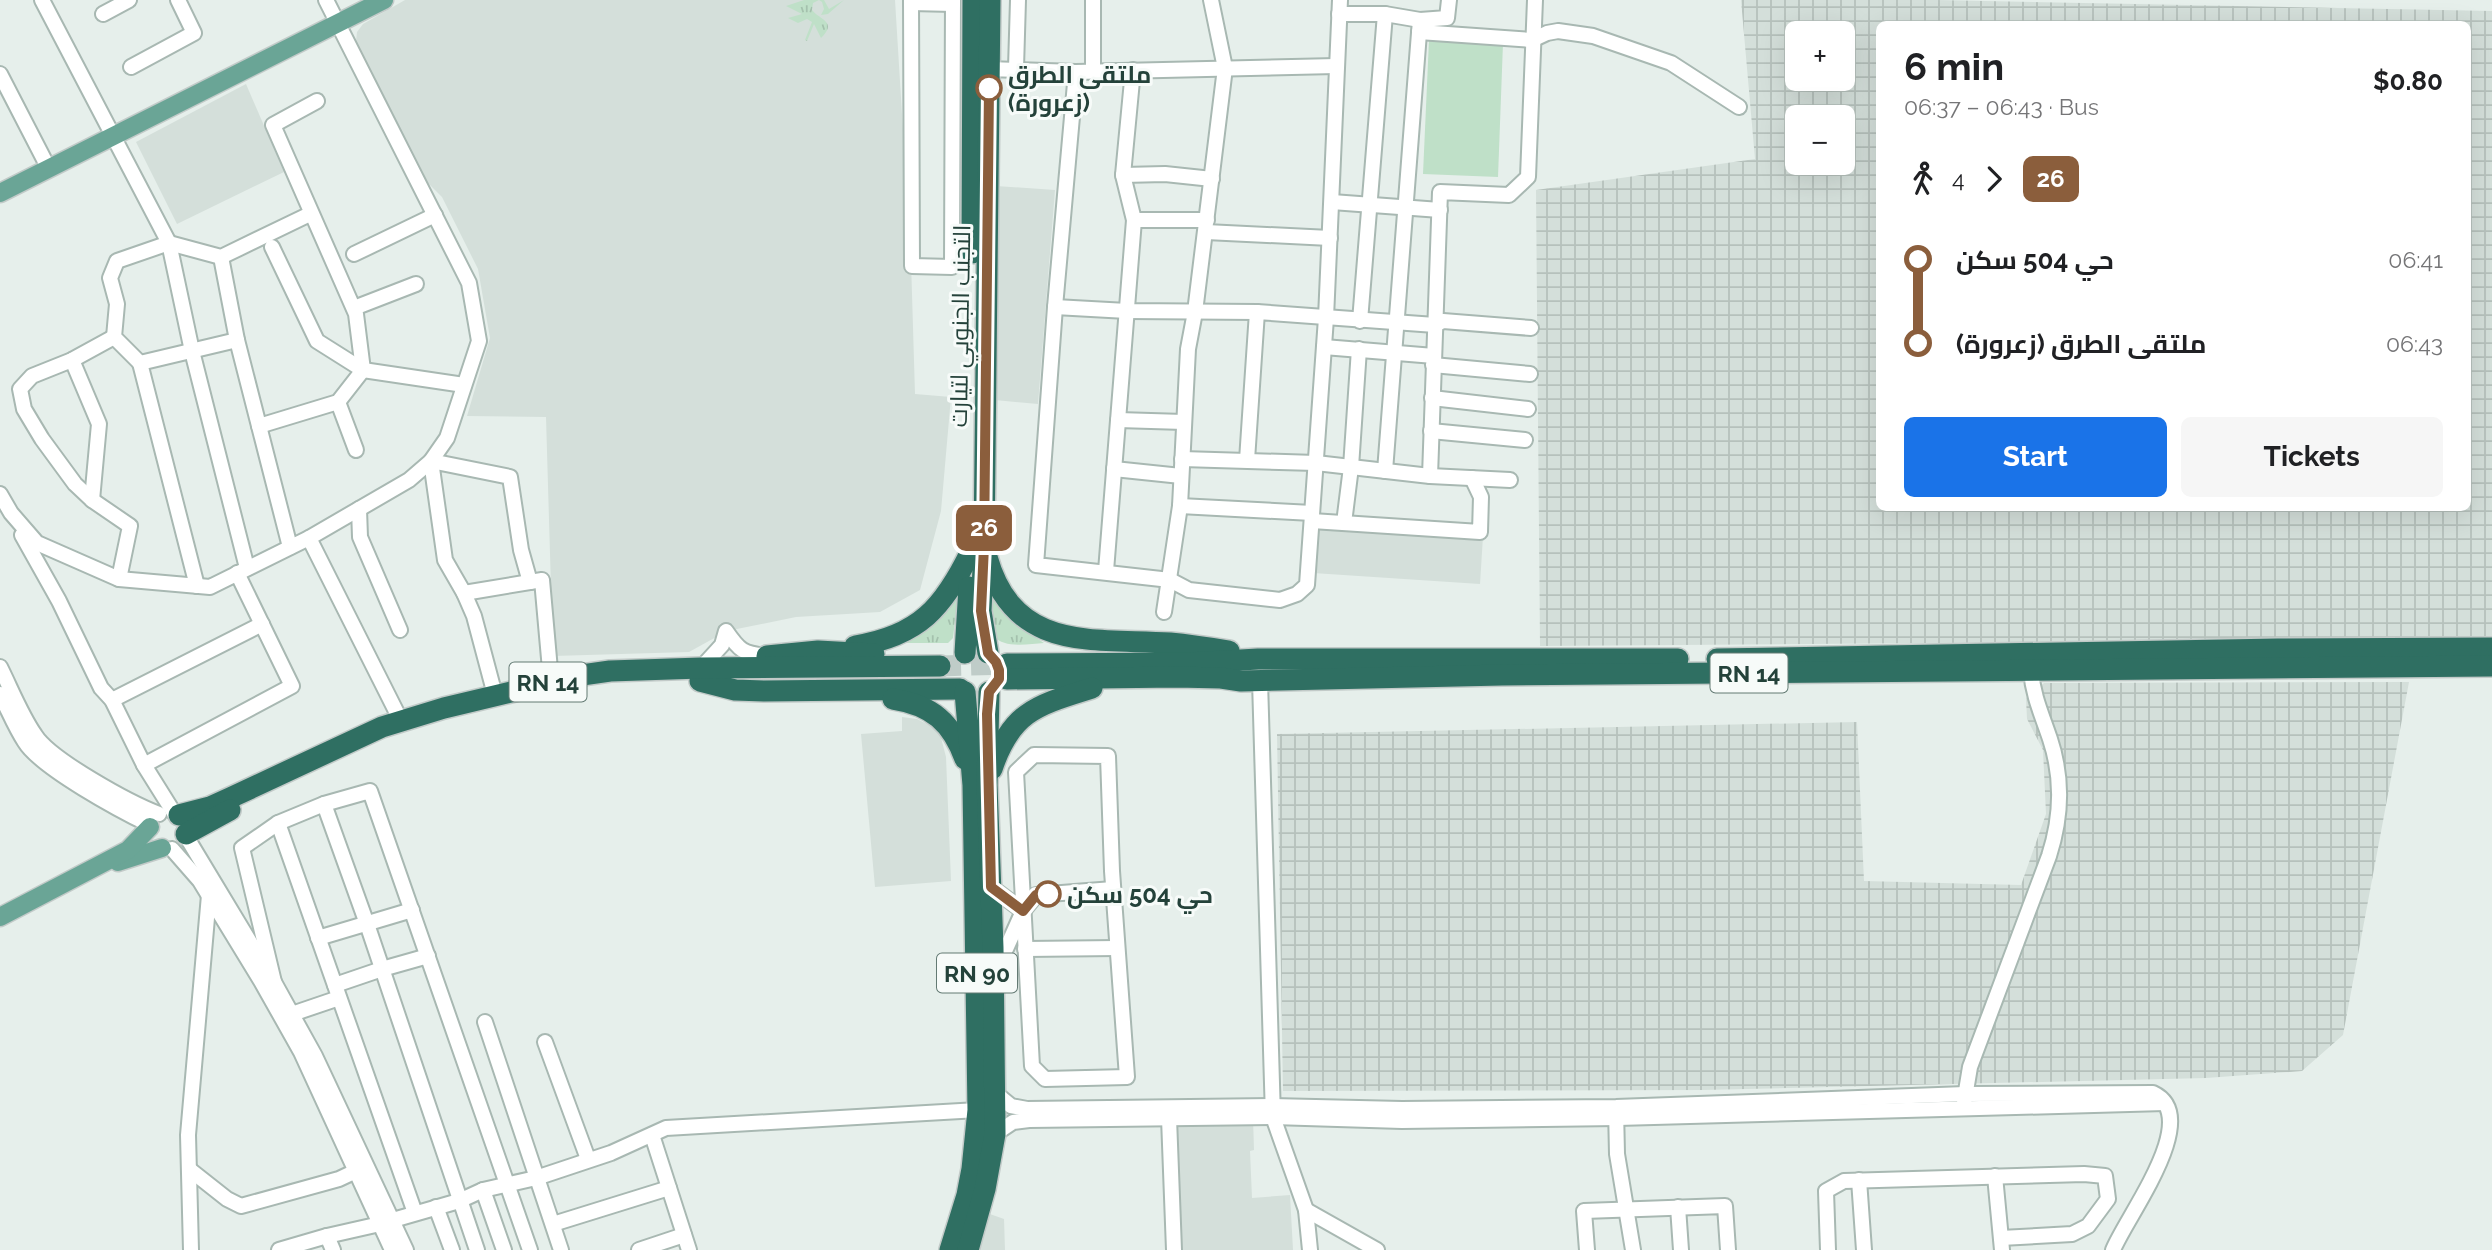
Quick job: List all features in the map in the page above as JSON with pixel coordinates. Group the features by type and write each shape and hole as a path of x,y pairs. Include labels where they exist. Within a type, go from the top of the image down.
{"highway":[{"name":"التجنب الجنوبي لتيارت","path":"962,654 977,548 990,0"},
{"name":"التجنب الجنوبي لتيارت","path":"950,1250 970,1182 978,1110 980,785 996,672 981,611 977,548 959,1"},
{"path":"700,674 767,656 888,640 920,623 949,592 977,548 1001,592 1016,611 1054,634 1075,639 1170,643 1228,651 1258,659"},
{"name":"RN 14","path":"996,672 1251,681 2277,649 2492,648"},
{"path":"818,651 962,654 976,650 996,672 1092,688 1251,681"},
{"path":"700,674 735,690 962,691 977,695 996,672 1157,651 1258,659"},
{"path":"962,654 956,662 954,676 962,691"},
{"name":"RN 14","path":"1258,659 1743,659 1787,665 2031,671 2492,666"},
{"name":"RN 14","path":"169,829 329,751 401,721 551,681 610,671 700,674 940,672"},
{"name":"RN 14","path":"169,829 215,817 346,754 424,726 569,690 700,674"},
{"path":"980,785 1003,742 1032,709 1092,688"},
{"name":"التجنب الجنوبي لتيارت","path":"962,691 980,785 991,887 995,1134 985,1189 968,1250"},
{"path":"821,692 902,700 934,713 948,725 958,740 980,785"}],"main road":[{"path":"0,193 384,0"},
{"name":"RN 14","path":"0,917 169,829"}],"street":[{"path":"42,0 169,243 242,571 262,624 292,686 145,765"},
{"path":"103,14 129,0"},
{"path":"131,67 194,33 178,0"},
{"path":"10,513 37,542 119,579 210,587 309,538 410,480 431,461 447,438 479,341 469,283 326,0"},
{"path":"1016,68 1018,0"},
{"path":"1093,0 1093,71"},
{"path":"1164,612 1180,506 1188,349 1195,312 1225,68 1211,0"},
{"path":"1420,26 1447,18 1449,0"},
{"path":"1430,476 1440,192 1509,195 1528,177 1535,0"},
{"path":"911,1 959,1 953,267 912,267 911,1"},
{"path":"1076,72 1036,565 1170,580 1189,590 1280,600 1297,594 1307,585 1326,318 1339,7 1385,14 1420,26 1532,40 1558,31 1593,36 1671,63 1739,107"},
{"path":"1360,321 1385,14"},
{"path":"1385,471 1420,26"},
{"path":"988,69 1076,72 1336,66"},
{"path":"1106,571 1135,220 1123,175 1133,70"},
{"path":"0,74 48,169"},
{"path":"259,426 338,402 363,370 354,308 310,214 273,125 317,101"},
{"path":"1123,175 1165,174 1212,179"},
{"path":"1332,202 1440,210"},
{"path":"114,337 117,304 110,278 117,261 169,243 222,257 310,214"},
{"path":"354,254 435,215"},
{"path":"1135,220 1330,238"},
{"path":"272,247 317,341 363,370 464,385"},
{"path":"222,257 237,340 290,547"},
{"path":"354,308 416,284"},
{"path":"1055,306 1127,311 1256,312 1360,321 1435,325 1443,321 1531,328"},
{"path":"1247,460 1256,312"},
{"path":"114,337 72,360 32,376 20,389 23,409 75,484 92,500 130,526 119,579"},
{"path":"114,337 140,363 197,586"},
{"path":"140,363 237,340"},
{"path":"1324,347 1395,353 1530,374"},
{"path":"1343,523 1351,467 1359,349"},
{"path":"72,360 99,424 92,500"},
{"path":"1432,398 1528,409"},
{"path":"338,402 356,450"},
{"path":"1118,420 1184,422"},
{"path":"1431,431 1525,440"},
{"path":"1182,459 1316,463 1430,476 1510,480"},
{"path":"431,461 510,477 530,582"},
{"path":"431,461 445,560 474,616 495,695"},
{"path":"1114,469 1181,476"},
{"path":"1180,506 1312,517 1343,523 1480,532 1481,497 1472,478"},
{"path":"0,494 59,601 101,688 111,701 145,765 169,829 301,1052 356,1171 406,1250"},
{"path":"359,509 360,537 400,631"},
{"path":"309,538 401,721"},
{"path":"464,593 542,580 551,681"},
{"path":"111,701 262,624"},
{"path":"700,674 722,645 726,631 737,647 749,654 767,656"},
{"path":"0,667 49,758"},
{"path":"1964,1101 1970,1067 2049,856 2057,826 2060,795 2057,764 2037,705 2031,671"},
{"path":"1251,681 1273,1111 1306,1210 1310,1250"},
{"path":"0,694 25,744 136,805 169,829 274,982 315,1056 386,1222 392,1250"},
{"path":"1034,755 1108,756 1113,889 1127,1077 1045,1079 1032,1066 1016,772 1034,755"},
{"path":"274,982 242,848 278,823 324,804 370,791 530,1250"},
{"path":"324,804 477,1250"},
{"path":"278,823 415,1213"},
{"path":"991,887 1023,911"},
{"path":"993,976 1023,911 1036,895 1113,889"},
{"path":"191,1250 188,1135 209,895"},
{"path":"318,938 412,910"},
{"path":"1026,948 1117,948"},
{"path":"292,1014 382,968 428,956"},
{"path":"485,1022 561,1250"},
{"path":"545,1042 588,1159"},
{"path":"994,1092 1006,1104 1021,1109 1273,1111 1402,1121 1486,1114 1964,1101 2165,1103 2171,1124 2163,1154 2113,1250"},
{"path":"282,1249 330,1243 386,1222 611,1153 666,1128 978,1110"},
{"path":"995,1134 1013,1122 1029,1119 1169,1118 1273,1111"},
{"path":"1617,1112 1617,1154 1633,1250"},
{"path":"1169,1118 1174,1250"},
{"path":"639,1250 686,1243 652,1135"},
{"path":"189,1169 227,1199 241,1206 339,1179 356,1171"},
{"path":"1828,1250 1826,1191 1844,1181 2084,1174 2105,1176 2108,1199 2088,1226 2072,1234 2001,1244 1995,1177"},
{"path":"1858,1180 1864,1250"},
{"path":"553,1224 669,1188"},
{"path":"483,1191 504,1250"},
{"path":"1587,1250 1584,1211 1725,1206 1728,1250"},
{"path":"436,1207 452,1250"},
{"path":"1678,1207 1681,1250"},
{"path":"1306,1210 1353,1243 1377,1250"}],"shaded area":[{"path":"405,0 895,0 911,261 915,394 951,397 941,511 920,590 880,612 796,617 727,631 689,652 553,656 546,417 467,416 490,338 478,269 442,197 428,183 356,41 357,32 363,24"},
{"path":"1741,0 1937,0 2492,11 2492,639 1540,646 1536,190 1755,159"},
{"path":"246,84 284,172 177,224 136,142"},
{"path":"996,186 1055,190 1038,404 995,400"},
{"path":"1317,525 1483,536 1480,584 1313,573"},
{"path":"2409,682 2343,1035 2302,1071 2206,1078 1703,1090 1283,1091 1277,734 1857,722 1864,881 2021,885 2046,814 2043,750 2027,719 2026,698 2044,683"},
{"path":"902,717 917,719 939,730 946,757 951,881 875,887 861,734 902,731"},
{"path":"1253,1118 1254,1150 1250,1151 1252,1198 1290,1195 1293,1250 1179,1250 1173,1122"},
{"path":"987,1213 1004,1219 1005,1250 974,1250"}],"green space":[{"path":"804,0 819,0 813,3 812,10 828,25 821,38 814,24 807,41 805,40 812,22 807,19 798,23 788,18 802,14 786,6"},
{"path":"819,0 824,0 829,9 844,0 828,14 821,15 824,9"},
{"path":"1429,40 1503,43 1498,177 1423,174"},
{"path":"958,593 953,638 948,643 905,643 936,621"},
{"path":"989,595 1017,625 1044,643 1017,645 998,640 994,636"}],"tunnel":[{"path":"940,666 1007,664"}],"bus line":[{"name":"26","path":"989,88 981,611 988,653 999,670 999,679 989,692 987,714 991,887 1023,911 1036,895 1048,894"}],"place":[{"name":"ملتقى الطرق (زعرورة)","path":"989,88"},
{"name":"حي 504 سكن","path":"1048,894"}]}
